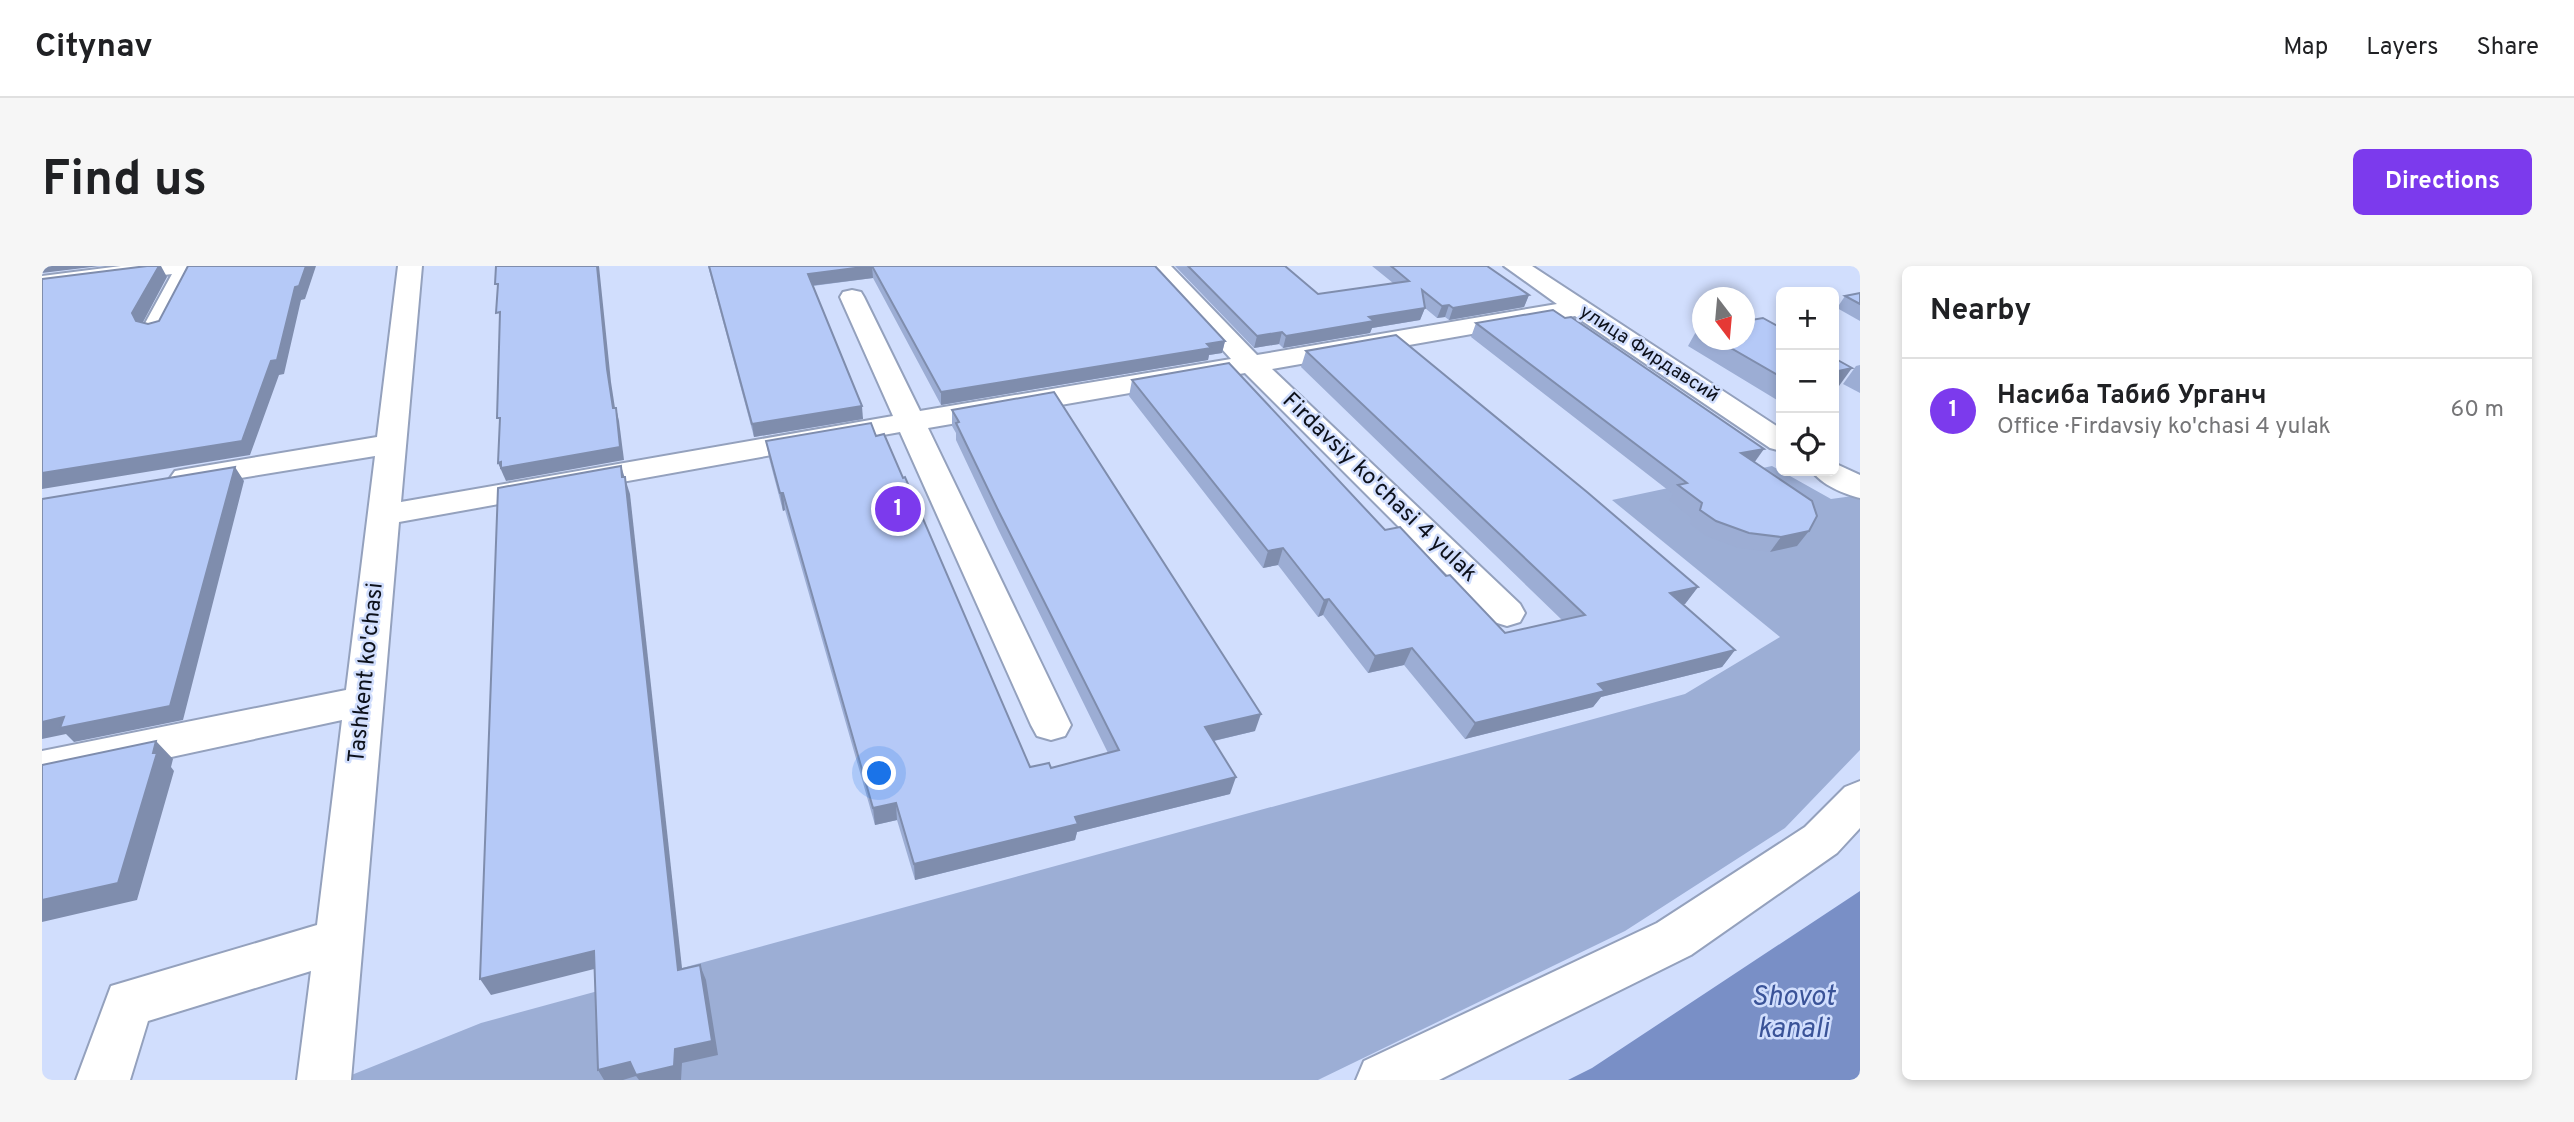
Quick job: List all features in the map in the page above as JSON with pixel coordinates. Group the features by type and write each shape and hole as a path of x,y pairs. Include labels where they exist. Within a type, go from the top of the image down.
{"street":[{"path":"49,277 180,266"},
{"path":"156,327 188,266"},
{"name":"Tashkent ko'chasi","path":"324,1080 410,266"},
{"name":"Firdavsiy ko'chasi 4 yulak","path":"1158,266 1251,364 1507,613"},
{"name":"улица Фирдавсий","path":"1516,266 1776,439"},
{"path":"852,297 1051,725"},
{"name":"Firdavsiy ko'chasi 4 yulak","path":"384,515 909,422 1580,308"},
{"path":"163,482 392,444"},
{"path":"1837,476 1860,488"},
{"path":"42,768 363,701"},
{"path":"1382,1080 1674,939 1821,840 1860,799"},
{"path":"103,1080 130,1003 340,940"}],"shaded area":[{"path":"1772,466 1776,468 1776,476 1790,476 1831,499 1853,496 1860,500 1860,750 1785,828 1625,931 1318,1080 339,1080 481,1023 1685,694 1780,637 1612,500"}],"water":[{"name":"Shovot kanali","path":"1860,891 1860,1080 1568,1080 1592,1068"}],"building":[{"path":"159,266 132,313 136,321 148,324 159,321 188,266 306,266 299,286 295,287 277,360 271,361 242,441 42,473 42,279"},
{"path":"496,266 597,266 607,369 613,408 616,408 620,447 501,468 501,462 498,463 500,312 496,313"},
{"path":"709,266 871,266 808,274 862,406 752,424"},
{"path":"872,266 1155,266 1225,341 1207,344 1211,348 941,392"},
{"path":"1188,266 1285,266 1318,294 1409,281 1391,266 1487,266 1529,295 1453,308 1449,305 1442,306 1422,290 1425,308 1369,317 1374,321 1286,336 1282,332 1257,336"},
{"path":"1860,293 1860,304 1845,296"},
{"path":"1553,310 1565,318 1571,317 1764,449 1741,453 1812,501 1817,516 1809,531 1781,537 1749,533 1716,521 1700,510 1702,503 1678,485 1687,483 1476,323"},
{"path":"1763,318 1776,325 1776,374 1734,350 1755,350 1755,319"},
{"path":"1396,335 1698,587 1670,593 1735,650 1598,684 1605,691 1475,723 1412,648 1375,656 1329,599 1324,600 1283,548 1268,551 1132,380 1229,363 1385,530 1400,527 1505,633 1585,615 1306,351"},
{"path":"1839,361 1852,368 1839,371"},
{"path":"1054,392 1261,714 1205,727 1236,777 1075,817 1078,824 914,864 896,803 873,808 766,441 871,423 876,436 884,434 1030,767 1049,763 1051,768 1119,750 999,512 952,410"},
{"path":"621,466 622,477 625,477 678,970 700,965 712,1041 675,1049 674,1066 636,1075 630,1062 598,1070 594,951 480,979 498,488"},
{"path":"235,467 170,706 60,728 64,717 42,722 42,499"},
{"path":"156,741 153,753 157,753 118,883 42,900 42,765"}],"place":[{"name":"Насиба Табиб Урганч","path":"898,509"}]}
